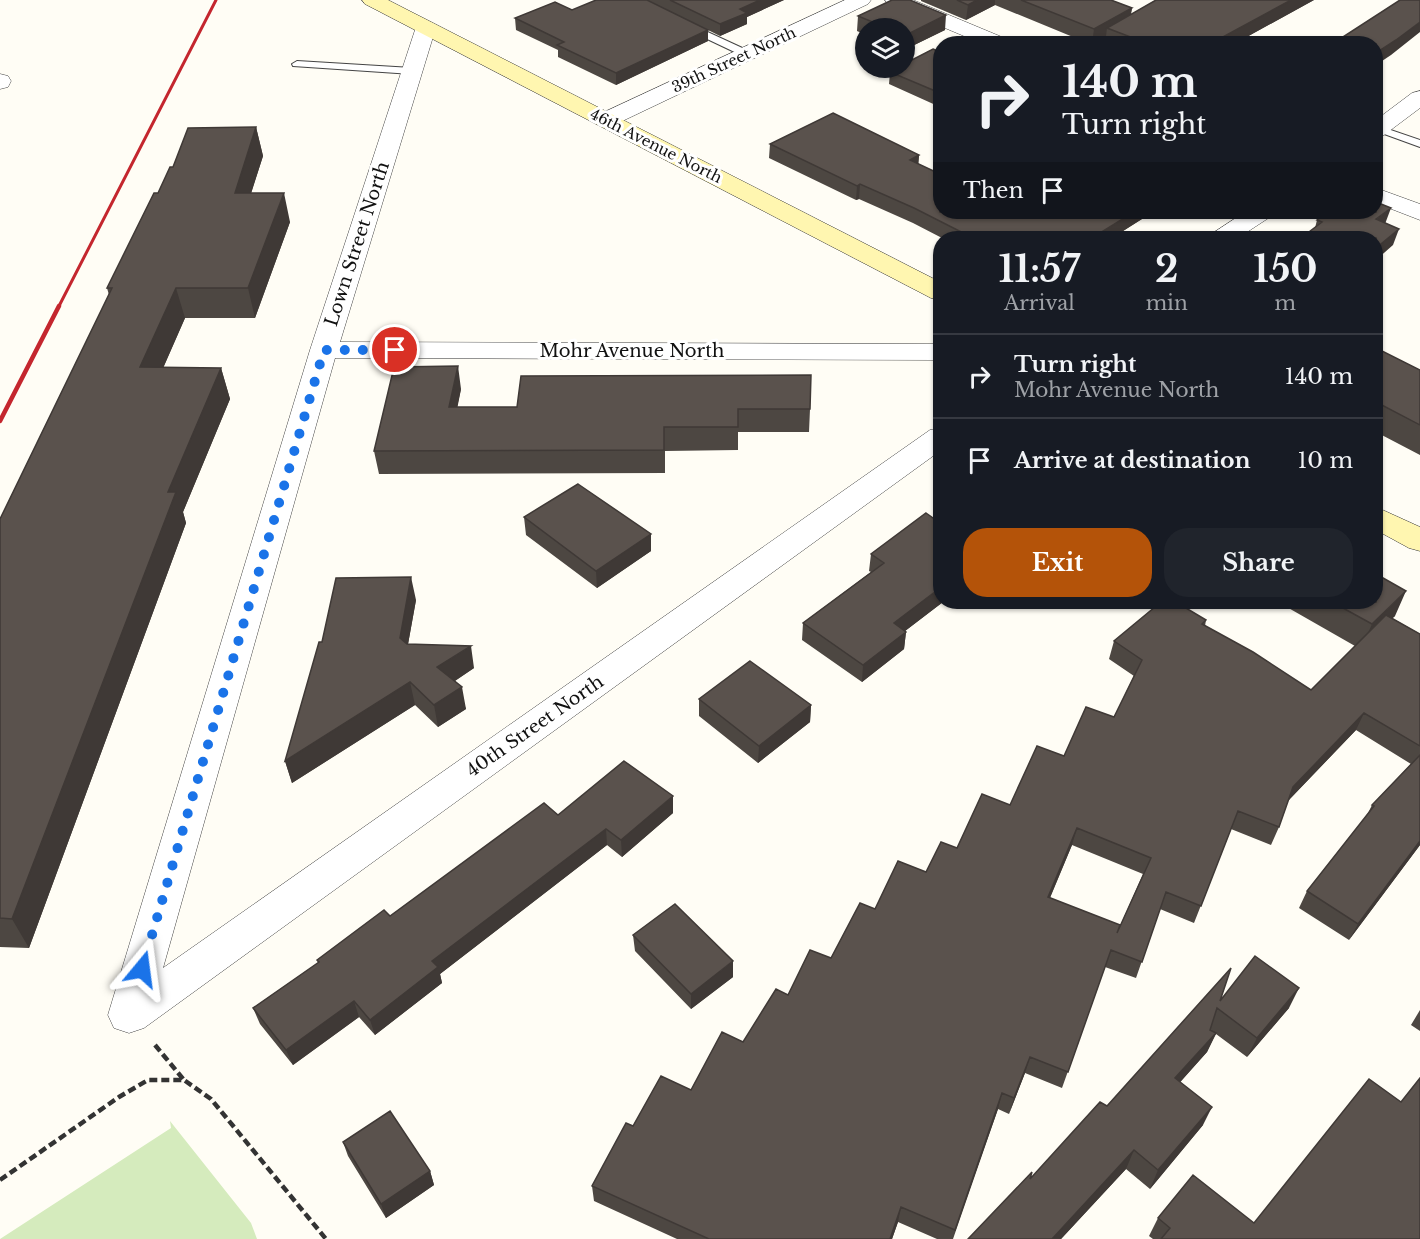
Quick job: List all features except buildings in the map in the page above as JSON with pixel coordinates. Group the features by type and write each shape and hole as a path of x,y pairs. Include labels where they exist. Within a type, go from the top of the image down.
{"street":[{"name":"46th Avenue North","path":"372,0 933,288"},
{"name":"39th Street North","path":"606,120 861,0"},
{"path":"895,0 983,36"},
{"name":"Lown Street North","path":"129,1015 324,350 426,27"},
{"path":"1383,125 1420,98"},
{"path":"1383,198 1420,213"},
{"path":"1232,231 1250,219"},
{"name":"Mohr Avenue North","path":"324,350 933,352"},
{"name":"40th Street North","path":"129,1015 933,442"},
{"path":"1383,521 1420,540"}],"lane":[{"path":"675,20 747,54"},
{"path":"297,64 412,71"},
{"path":"1383,131 1420,144"}],"path":[{"path":"0,1179 119,1097 148,1080 184,1080 212,1099 326,1239"}],"green space":[{"path":"170,1121 251,1223 257,1239 0,1239 171,1128"}],"railway":[{"path":"58,308 216,0"},
{"path":"0,421 59,306"}],"route":[{"path":"142,969 324,350 395,350"}]}
